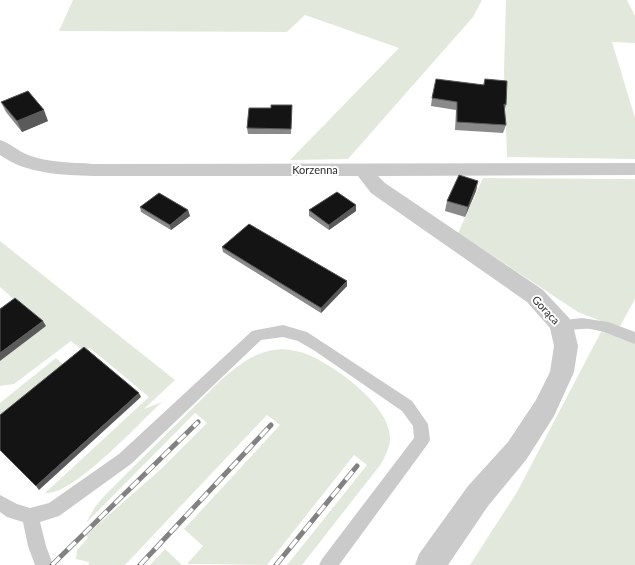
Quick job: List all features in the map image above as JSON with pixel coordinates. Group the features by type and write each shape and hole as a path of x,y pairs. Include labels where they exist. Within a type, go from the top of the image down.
{"street":[{"name":"Korzenna","path":"0,146 8,153 19,159 63,169 635,169"},
{"name":"Gorąca","path":"364,170 378,188 535,296 561,325 566,346 562,372 545,408 517,451 478,496 430,565"}],"lane":[{"path":"561,325 580,322 604,325 635,338"},
{"path":"0,503 13,510 30,516 53,510 125,459 258,335 284,331 302,336 407,406 420,424 422,440 328,565"},
{"path":"30,516 36,546 44,565"}],"shaded area":[{"path":"73,0 482,0 473,17 348,159 290,160 399,48 305,15 287,32 59,31"},
{"path":"506,0 627,0 635,16 635,43 612,42 635,118 635,159 507,157 504,70"},
{"path":"483,178 635,179 635,299 619,328 578,312 458,233"},
{"path":"0,241 175,380 144,409 162,402 106,456 72,483 57,491 45,493 149,397 90,348 85,352 71,341 14,384 0,386 0,361 45,326 0,287"},
{"path":"601,332 613,334 635,343 635,565 470,565 517,492"},
{"path":"282,349 309,355 333,368 360,389 381,413 388,425 390,438 386,455 381,464 302,565 287,565 367,465 354,455 267,565 187,564 203,546 184,529 280,425 267,415 125,565 88,565 89,562 76,559 77,550 88,538 86,535 161,469 207,423 195,413 86,523 95,507 106,494 228,374 242,363 256,355 272,350"},
{"path":"56,358 65,366 0,418 0,403"},
{"path":"165,549 182,565 150,565"}],"building":[{"path":"436,79 484,85 485,79 507,81 506,105 504,104 506,125 457,122 457,102 432,98"},
{"path":"28,91 44,110 17,121 1,102"},
{"path":"271,105 292,105 291,129 247,128 249,108 271,108"},
{"path":"459,175 478,181 468,207 447,201"},
{"path":"337,192 356,205 329,225 309,210"},
{"path":"159,193 188,210 170,225 140,207"},
{"path":"249,224 347,281 321,308 222,247"},
{"path":"15,298 43,321 0,353 0,309"},
{"path":"84,347 139,393 36,486 0,450 0,415"}],"railway":[{"path":"52,565 198,422"},
{"path":"140,565 271,425"},
{"path":"276,565 357,466"}]}
